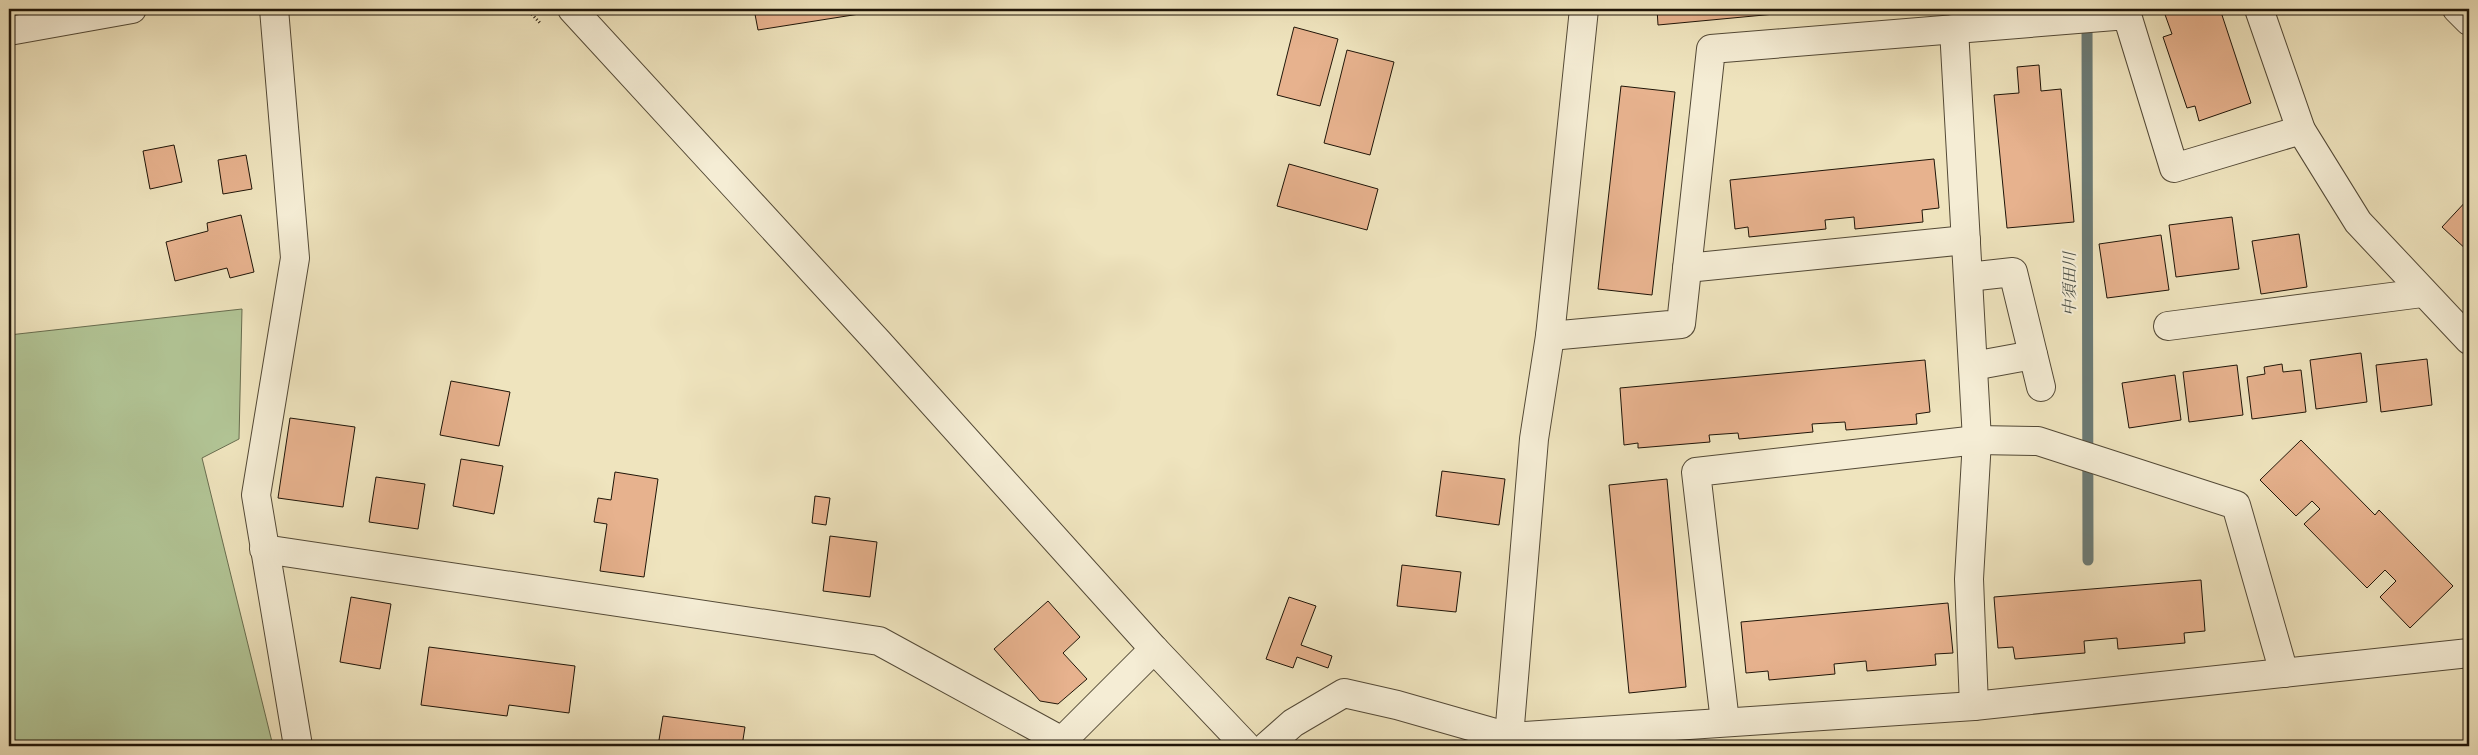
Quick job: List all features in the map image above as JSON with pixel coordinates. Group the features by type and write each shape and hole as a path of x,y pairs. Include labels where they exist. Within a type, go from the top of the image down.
{"street":[{"path":"9,31 132,9"},
{"path":"274,9 295,258 256,495 295,736"},
{"path":"572,9 878,342 1154,649 1246,746"},
{"path":"1510,737 1534,439 1550,336 1584,9"},
{"path":"2259,9 2301,130 2358,222 2422,293 2469,340"},
{"path":"2457,9 2469,21"},
{"path":"1550,336 1681,324 1711,48 2127,15 2174,168 2301,130"},
{"path":"1954,29 1977,440 1970,579 1974,706"},
{"path":"1687,268 1966,240"},
{"path":"1968,277 2013,272 2041,386"},
{"path":"2168,326 2422,293"},
{"path":"1974,366 2033,355"},
{"path":"1725,722 1696,472 1977,440 2038,441 2236,506 2284,673"},
{"path":"264,550 879,642 1062,741 1154,649"},
{"path":"1267,746 1293,723 1344,693 1397,705 1510,737 1974,706 2469,653"}],"green space":[{"path":"242,309 239,439 202,458 273,746 9,746 9,335"}],"building":[{"path":"754,9 891,9 758,30"},
{"path":"1657,9 1828,9 1658,25"},
{"path":"2163,9 2220,9 2251,103 2199,121 2195,106 2187,108 2163,37 2172,34"},
{"path":"1294,27 1338,39 1320,106 1277,95"},
{"path":"1347,50 1394,62 1370,155 1324,143"},
{"path":"2039,65 2041,91 2061,89 2074,222 2007,228 1994,95 2019,93 2017,67"},
{"path":"1621,86 1675,92 1652,295 1598,289"},
{"path":"174,145 182,182 150,189 143,151"},
{"path":"246,155 252,189 223,194 218,160"},
{"path":"1934,159 1939,208 1922,210 1923,222 1855,229 1854,217 1825,220 1826,229 1749,237 1748,227 1735,229 1730,180"},
{"path":"1289,164 1378,189 1367,230 1277,206"},
{"path":"2469,198 2469,252 2442,227"},
{"path":"241,215 254,272 230,278 227,268 175,281 166,242 208,231 207,223"},
{"path":"2232,217 2239,269 2176,277 2169,225"},
{"path":"2299,234 2307,287 2261,294 2252,241"},
{"path":"2161,235 2169,290 2107,298 2099,244"},
{"path":"2361,353 2367,402 2316,409 2310,360"},
{"path":"2427,359 2432,405 2381,412 2376,365"},
{"path":"1925,360 1930,412 1916,414 1917,424 1846,430 1845,422 1812,424 1813,432 1739,439 1738,433 1709,435 1710,442 1638,448 1638,443 1624,445 1620,388"},
{"path":"2282,364 2283,372 2301,370 2306,412 2252,419 2247,377 2265,374 2264,367"},
{"path":"2237,365 2243,415 2189,422 2183,372"},
{"path":"2175,375 2181,420 2129,428 2122,383"},
{"path":"451,381 510,392 499,446 440,435"},
{"path":"290,418 355,427 343,507 278,498"},
{"path":"2301,440 2375,515 2379,510 2453,586 2410,628 2380,597 2396,581 2385,570 2367,588 2304,524 2320,509 2312,501 2296,516 2260,480"},
{"path":"461,459 503,466 494,514 453,506"},
{"path":"1442,471 1505,479 1499,525 1436,516"},
{"path":"615,472 658,479 644,577 600,571 607,524 594,522 598,498 611,500"},
{"path":"376,477 425,484 418,529 369,522"},
{"path":"1667,479 1686,687 1629,693 1609,485"},
{"path":"815,496 830,498 826,525 812,523"},
{"path":"830,536 877,542 870,597 823,591"},
{"path":"1402,565 1461,572 1456,612 1397,606"},
{"path":"2201,580 2205,631 2184,633 2185,643 2118,649 2117,638 2084,641 2085,653 2015,659 2013,647 1998,648 1994,597"},
{"path":"351,597 391,604 380,669 340,662"},
{"path":"1289,597 1316,606 1301,645 1332,656 1328,668 1297,657 1293,668 1266,659"},
{"path":"1048,601 1080,637 1063,653 1087,679 1058,704 1040,701 994,649"},
{"path":"1948,603 1953,653 1935,654 1936,665 1867,671 1866,661 1834,664 1835,674 1769,680 1768,671 1746,673 1741,622"},
{"path":"429,647 575,666 569,713 509,705 507,716 421,705"},
{"path":"663,716 745,727 742,746 658,746"}],"waterway":[{"name":"中須田川","path":"2087,19 2088,560"}]}
